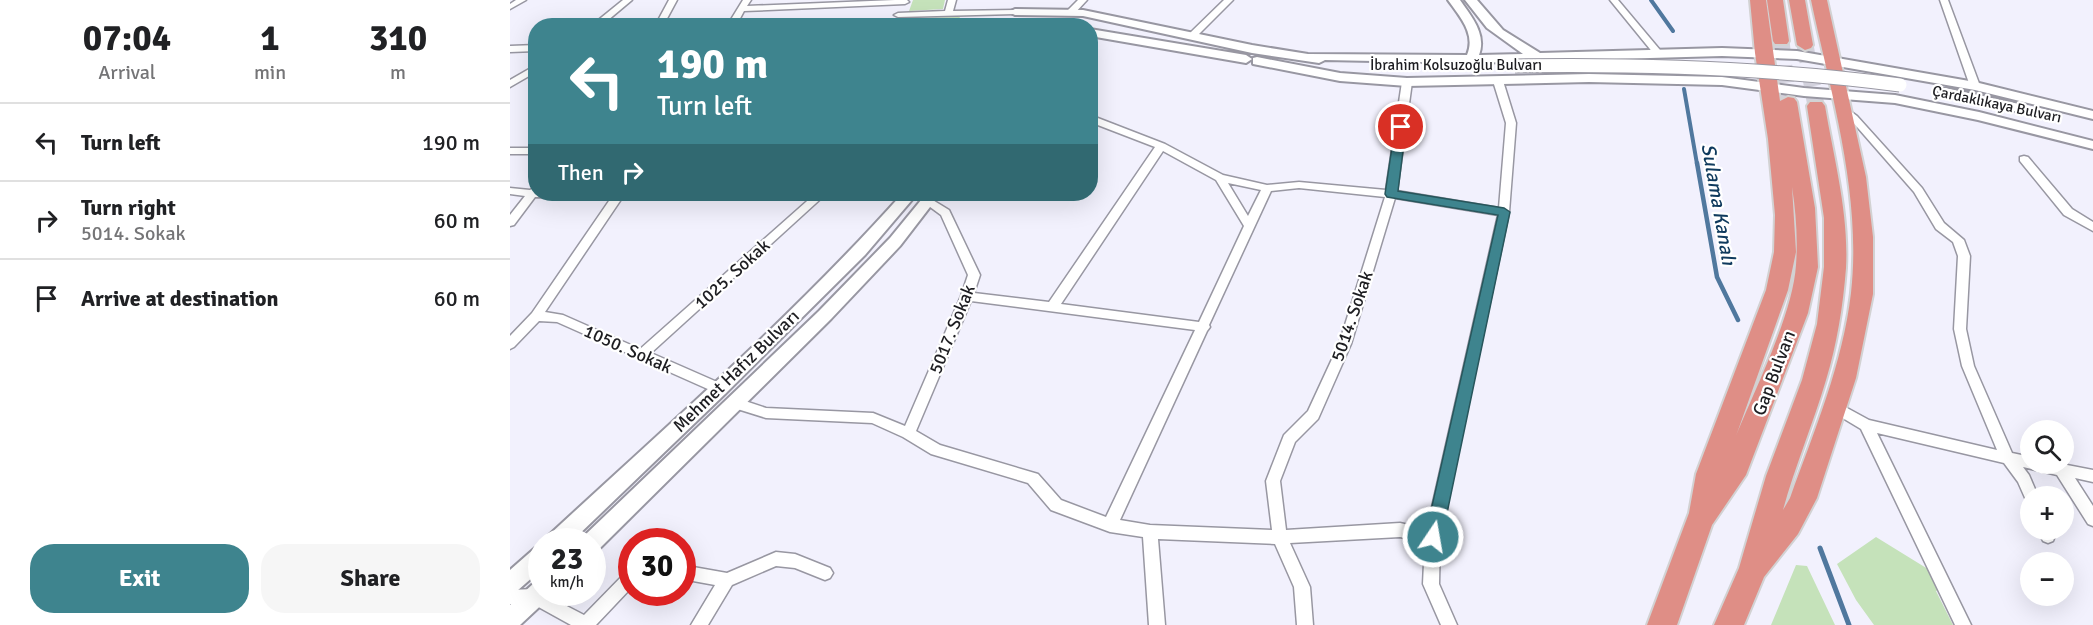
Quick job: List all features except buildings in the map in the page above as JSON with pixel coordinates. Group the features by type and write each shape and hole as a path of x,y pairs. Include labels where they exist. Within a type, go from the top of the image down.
{"highway":[{"path":"1758,0 1772,47"},
{"path":"1700,519 1710,474 1739,389 1763,332 1777,290 1785,252 1785,215 1769,87 1775,0"},
{"path":"1797,0 1805,45"},
{"path":"1754,568 1798,510 1836,407 1851,349 1861,295 1864,240 1857,184 1834,62 1819,0"},
{"name":"Gap Bulvarı","path":"1662,625 1700,519 1733,475 1797,313 1807,267 1805,208 1788,102"},
{"name":"Gap Bulvarı","path":"1729,625 1754,568 1779,476 1814,380 1828,324 1835,267 1834,218 1816,106"}],"main road":[{"path":"1454,0 1474,30 1476,50 1471,59"},
{"path":"1471,0 1491,28 1516,47 1536,56"},
{"name":"İbrahim Kolsuzoğlu Bulvarı","path":"1018,6 1053,5 1071,12 1252,49 1381,65 1773,77 1902,89"},
{"name":"İbrahim Kolsuzoğlu Bulvarı","path":"1098,33 1257,61 1356,72 1411,75 1518,70"},
{"path":"1309,57 1471,59 1772,47 1797,55 1975,86 2093,115"},
{"path":"1257,61 1340,77 1407,82 1646,78 1722,81 1769,87 1841,102 1895,99 1989,118 2093,145"},
{"name":"Çardaklıkaya Bulvarı","path":"1902,89 1958,94 2093,126"},
{"name":"Çardaklıkaya Bulvarı","path":"1902,89 2093,135"},
{"name":"Mehmet Hafız Bulvarı","path":"571,528 860,251 904,201"},
{"name":"Mehmet Hafız Bulvarı","path":"606,528 736,403 872,266 927,201"},
{"path":"510,584 528,568"},
{"path":"510,620 528,603"}],"street":[{"path":"510,7 522,0"},
{"path":"605,18 628,0"},
{"path":"663,18 673,0"},
{"path":"736,18 747,0"},
{"path":"949,12 952,0"},
{"path":"1071,12 1083,0"},
{"path":"1192,36 1229,0"},
{"path":"1614,0 1657,52"},
{"path":"1944,0 1975,86"},
{"path":"742,9 906,1"},
{"path":"897,18 906,1"},
{"path":"898,15 1018,6"},
{"path":"510,49 528,48"},
{"path":"510,84 528,73"},
{"path":"1449,625 1431,584 1433,537 1504,212 1511,123 1498,81"},
{"name":"5014. Sokak","path":"1305,625 1302,587 1280,537 1273,481 1289,439 1313,415 1345,344 1391,194 1407,82"},
{"path":"1841,102 1918,190 1940,226 1958,240 1964,256 1960,329 1968,366 2007,457 2027,486"},
{"path":"1098,121 1161,146 1220,178 1267,188 1299,185 1391,194 1504,212"},
{"path":"1052,308 1161,146"},
{"path":"510,151 528,150"},
{"path":"2024,159 2068,212 2093,227"},
{"path":"1220,178 1250,228"},
{"path":"1110,525 1267,188"},
{"path":"510,191 528,191"},
{"path":"510,222 528,199"},
{"path":"510,344 536,316 613,201"},
{"name":"1025. Sokak","path":"642,354 813,201"},
{"name":"5017. Sokak","path":"908,433 968,296 974,275 945,213 934,201"},
{"path":"968,296 1204,327"},
{"name":"1050. Sokak","path":"536,316 559,318 718,389"},
{"path":"736,403 766,413 873,418 908,433 936,450 1033,478 1056,505 1110,525 1150,532 1280,537 1400,530 1433,537"},
{"path":"1836,407 1866,425 2020,460"},
{"path":"1866,425 1963,625"},
{"path":"2074,473 2093,476"},
{"path":"2064,474 2093,519"},
{"path":"1150,532 1157,625"},
{"path":"696,574 727,580 776,559 795,561 825,573"},
{"path":"699,625 727,580"},
{"path":"559,606 587,624 618,591"},
{"path":"510,597 528,594"}],"green space":[{"path":"913,0 945,0 943,9 909,11"},
{"path":"960,17 960,18 912,18"},
{"path":"1876,537 1936,574 1941,589 1936,591 1953,625 1874,625 1856,600 1837,564"},
{"path":"1796,565 1807,566 1835,625 1771,625"}],"waterway":[{"name":"Sulama Kanalı","path":"1651,0 1673,31"},
{"name":"Sulama Kanalı","path":"1684,89 1697,164"},
{"name":"Sulama Kanalı","path":"1697,163 1717,277 1738,320"},
{"name":"Sulama Kanalı","path":"1820,548 1849,625"}],"tunnel":[{"path":"1781,41 1788,102"},
{"path":"1805,45 1816,106"}],"route":[{"path":"1401,127 1391,194 1504,212 1433,537"}]}
